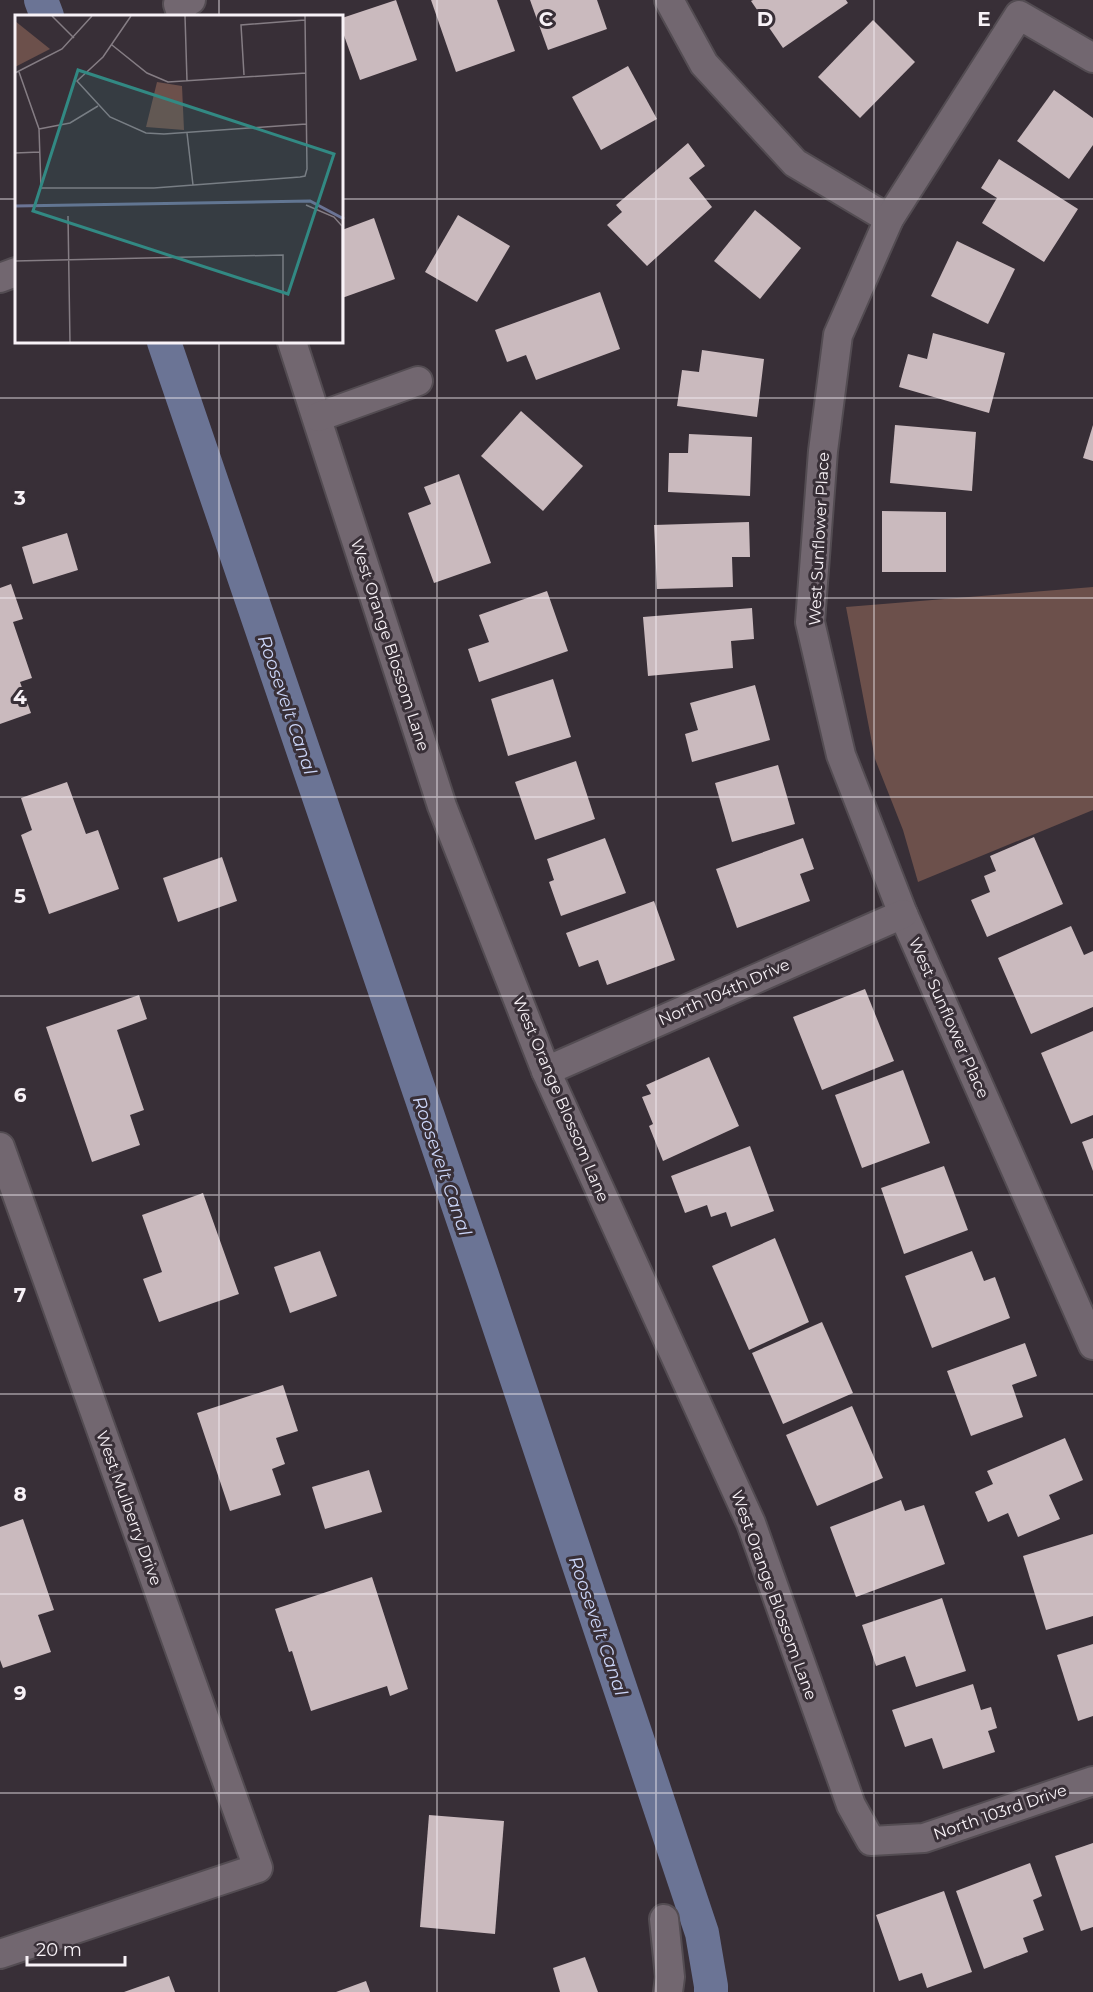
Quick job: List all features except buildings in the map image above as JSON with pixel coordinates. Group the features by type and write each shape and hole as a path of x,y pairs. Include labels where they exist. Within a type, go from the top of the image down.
{"street":[{"path":"669,0 704,64 795,163 890,219"},
{"name":"West Sunflower Place","path":"1093,57 1019,15 890,219 838,335 824,451 810,622 841,755 903,914 1093,1345"},
{"path":"0,278 15,272"},
{"name":"West Orange Blossom Lane","path":"293,344 442,806 546,1071 751,1523 851,1805 871,1841"},
{"path":"318,417 418,381"},
{"name":"North 104th Drive","path":"546,1071 903,914"},
{"name":"West Mulberry Drive","path":"0,1147 258,1868 0,1954"},
{"name":"North 103rd Drive","path":"871,1841 924,1838 1093,1781"},
{"path":"664,1919 670,1977 668,1992"}],"shaded area":[{"path":"1093,587 1093,810 918,882 903,830 875,759 846,607"}],"waterway":[{"name":"Roosevelt Canal","path":"41,0 47,15"},
{"name":"Roosevelt Canal","path":"165,344 482,1275 702,1933 711,1992"}]}
